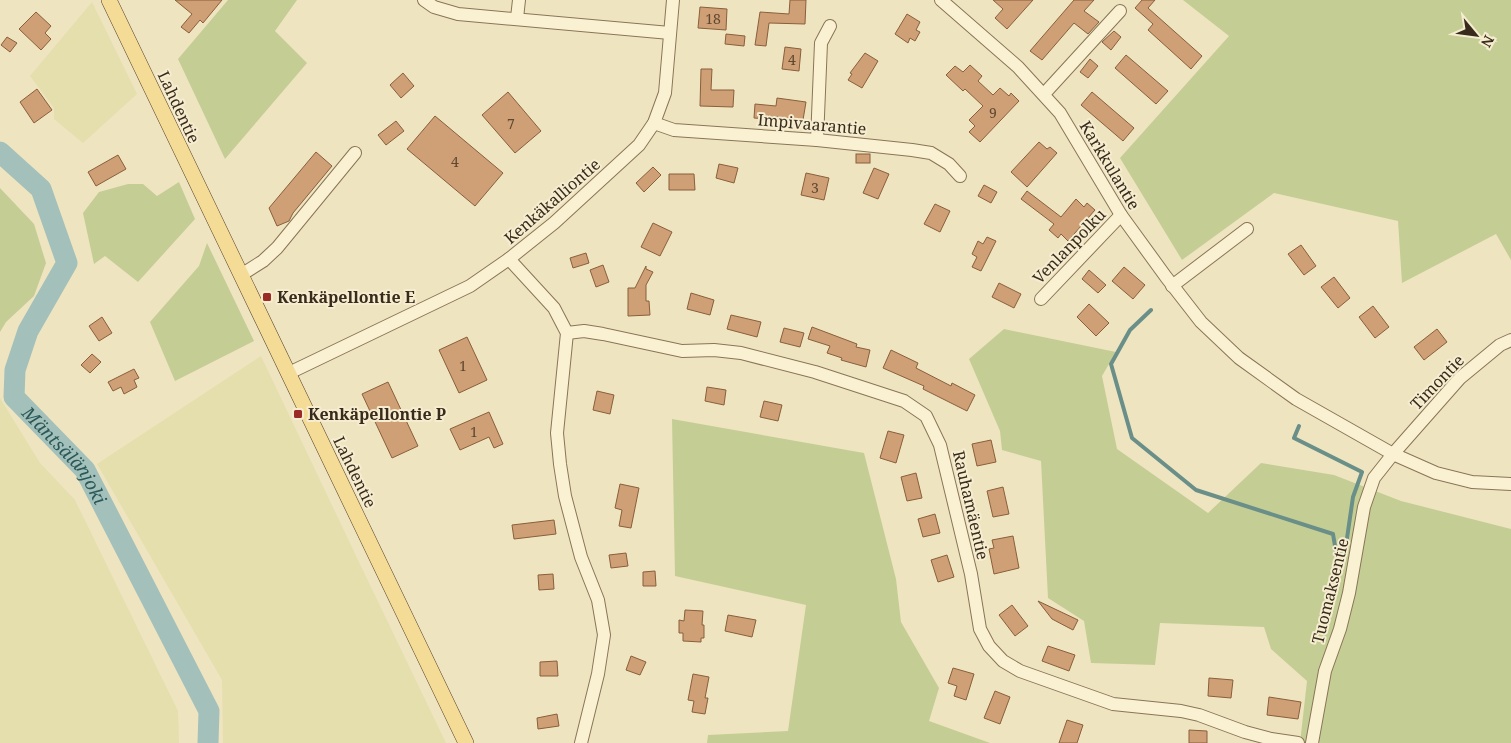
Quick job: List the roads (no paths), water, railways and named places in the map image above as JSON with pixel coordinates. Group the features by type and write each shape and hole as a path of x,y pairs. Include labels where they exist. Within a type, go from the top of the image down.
{"main road":[{"name":"Lahdentie","path":"109,0 466,743"}],"street":[{"path":"424,0 434,7 458,14 670,32"},
{"path":"517,18 519,0"},
{"name":"Kenkäkalliontie","path":"581,743 598,674 604,636 598,600 579,548 565,496 560,464 557,433 567,333 554,308 509,259 554,222 639,145 654,123 665,94 672,0"},
{"name":"Karkkulantie","path":"943,0 1018,67 1060,113 1121,215 1172,286 1201,322 1239,358 1296,399 1393,454 1436,473 1472,482 1511,484"},
{"path":"1044,94 1120,12"},
{"path":"817,140 821,44 830,26"},
{"name":"Impivaarantie","path":"654,123 674,130 817,140 888,147 931,154 949,164 960,176"},
{"path":"241,275 263,261 277,248 355,153"},
{"name":"Venlanpolku","path":"1041,299 1121,215"},
{"path":"1172,286 1247,228"},
{"path":"289,373 470,286 509,259"},
{"name":"Rauhamäentie","path":"567,333 584,331 603,334 682,352 714,350 741,353 815,372 904,401 926,416 940,445 972,574 980,629 989,646 1003,661 1020,672 1113,704 1199,714 1245,732 1297,743"},
{"name":"Timontie","path":"1393,454 1460,378 1500,345 1511,340"},
{"name":"Tuomaksentie","path":"1312,743 1325,671 1340,629 1349,593 1364,507 1374,478 1393,454"}],"waterway":[{"name":"Mäntsälänjoki","path":"0,152 41,189 67,263 28,331 15,370 14,397 85,470 209,711 208,743"},
{"path":"1151,310 1130,330 1111,364 1132,438 1196,490 1333,534 1336,552 1345,552 1353,497 1362,472 1294,438 1299,426"}],"place":[{"name":"Kenkäpellontie E","path":"267,297"},
{"name":"Kenkäpellontie P","path":"298,414"}]}
